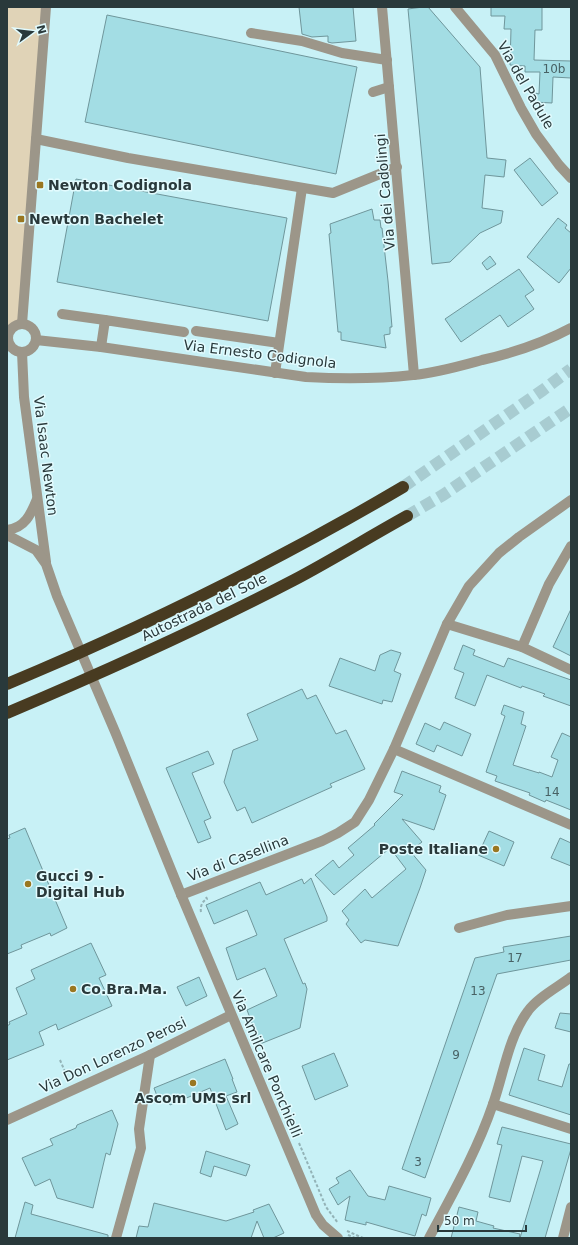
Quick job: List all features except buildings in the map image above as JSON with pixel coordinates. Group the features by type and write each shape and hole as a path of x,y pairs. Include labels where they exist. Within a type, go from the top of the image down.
{"highway":[{"name":"Autostrada del Sole","path":"7,684 154,620 214,590 348,520 403,486"},
{"name":"Autostrada del Sole","path":"7,713 103,672 220,617 295,579 407,516"}],"street":[{"path":"22,324 46,7"},
{"name":"Via dei Cadolingi","path":"382,7 414,375"},
{"name":"Via del Padule","path":"455,7 495,55 521,108 536,134 559,165 571,178"},
{"path":"251,32 302,42 342,53 387,60"},
{"path":"373,92 389,87"},
{"path":"36,139 128,158 333,193 397,167"},
{"path":"276,372 302,188"},
{"path":"62,314 184,332"},
{"path":"101,347 105,320"},
{"path":"22,324 29,325 33,328 36,335 36,340 31,348 22,352 16,351 11,347 7,336 12,327 22,324"},
{"name":"Via Ernesto Codignola","path":"36,340 101,347 306,377 340,378 414,375 455,367 506,354 540,342 571,328"},
{"path":"196,331 279,343"},
{"name":"Via Isaac Newton","path":"22,352 24,397 46,564"},
{"path":"7,530 13,530 21,526 27,520 32,513 37,497"},
{"name":"Via di Casellina","path":"7,535 36,550 46,564 57,596 116,734 181,895 322,841 349,826 358,818 369,800 394,749 447,624 469,586 487,565 519,537 571,500"},
{"path":"522,648 544,595 571,546"},
{"path":"447,624 522,648 571,670"},
{"path":"394,749 571,825"},
{"name":"Via Amilcare Ponchielli","path":"181,895 316,1215 326,1234 338,1238"},
{"path":"459,928 507,915 571,906"},
{"path":"428,1238 463,1176 493,1104 511,1045 523,1019 534,1004 571,977"},
{"name":"Via Don Lorenzo Perosi","path":"7,1120 231,1015"},
{"path":"116,1238 140,1148 139,1129 150,1054"},
{"path":"493,1104 571,1129"},
{"path":"563,1238 571,1207"}],"path":[{"path":"204,918 201,908 203,901 207,899"},
{"path":"60,1060 73,1090"},
{"path":"298,1142 326,1207 342,1227"},
{"path":"345,1230 363,1238"}],"shaded area":[{"path":"7,7 46,7 19,324 11,329 8,336"}],"tunnel":[{"path":"403,487 571,369"},
{"path":"407,516 443,495 571,408"}],"place":[{"name":"Newton Codignola","path":"40,185"},
{"name":"Newton Bachelet","path":"21,219"},
{"name":"Poste Italiane","path":"496,849"},
{"name":"Gucci 9 - Digital Hub","path":"28,884"},
{"name":"Co.Bra.Ma.","path":"73,989"},
{"name":"Ascom UMS srl","path":"193,1083"}]}
